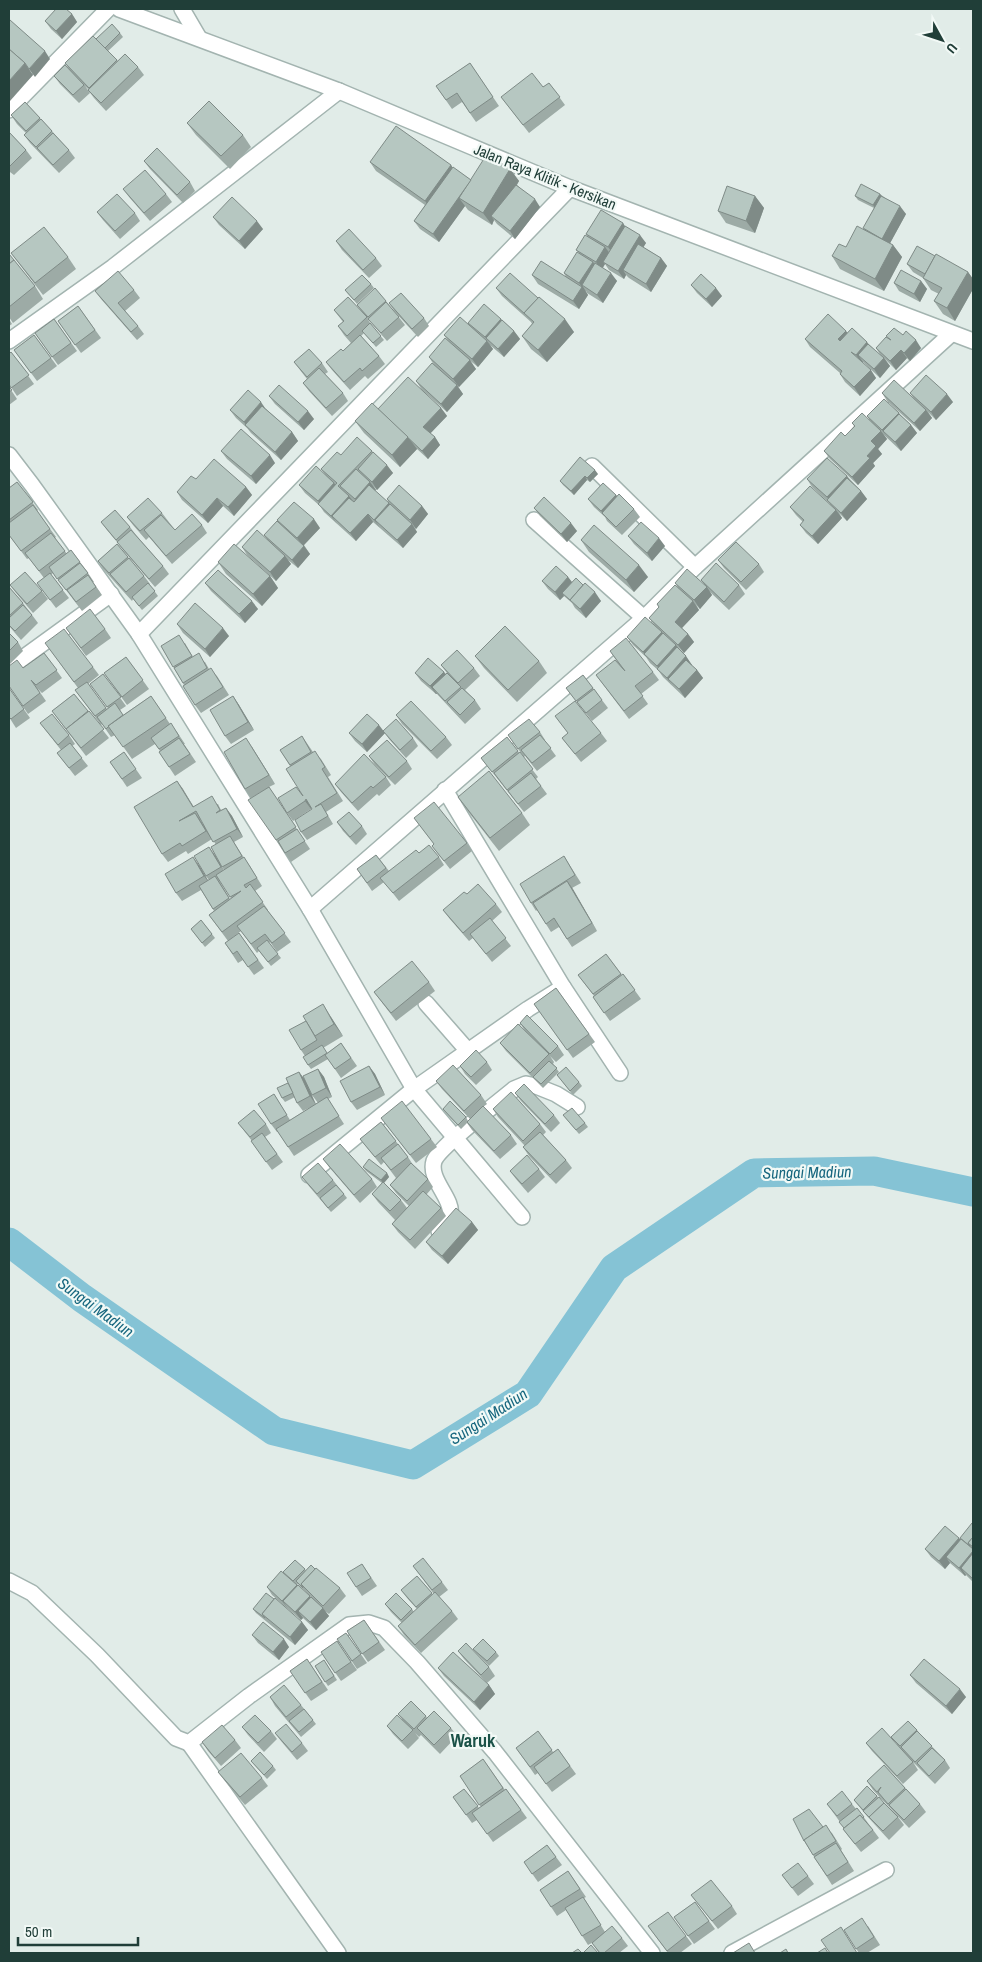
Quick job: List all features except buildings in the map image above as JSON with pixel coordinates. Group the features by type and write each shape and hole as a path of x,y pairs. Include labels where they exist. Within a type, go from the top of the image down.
{"street":[{"path":"9,110 108,9"},
{"name":"Jalan Raya Klitik - Kersikan","path":"119,9 339,91 570,188 973,341"},
{"path":"182,9 199,38"},
{"path":"9,341 113,267 339,91"},
{"path":"139,634 570,188"},
{"path":"310,909 644,618 695,567 951,334"},
{"path":"9,455 32,484 139,634 310,909 414,1089 522,1217"},
{"path":"592,466 695,567"},
{"path":"534,520 644,618"},
{"path":"9,668 110,594"},
{"path":"445,790 563,987 620,1073"},
{"path":"309,1175 414,1089 528,1009 563,987"},
{"path":"426,1003 468,1051"},
{"path":"440,1231 449,1217 450,1208 434,1174 434,1161 442,1150 455,1138 514,1089 526,1084 546,1089 577,1107"},
{"path":"9,1581 32,1593 96,1655 176,1738 190,1743 338,1953"},
{"path":"190,1743 250,1696 349,1625 369,1623 384,1628 417,1662 494,1752 652,1953"},
{"path":"732,1953 886,1870"}],"waterway":[{"name":"Sungai Madiun","path":"9,1242 82,1298 274,1431 413,1465 528,1394 614,1268 754,1173 874,1171 973,1192"}],"district":[{"name":"Waruk","path":"473,1741"}]}
